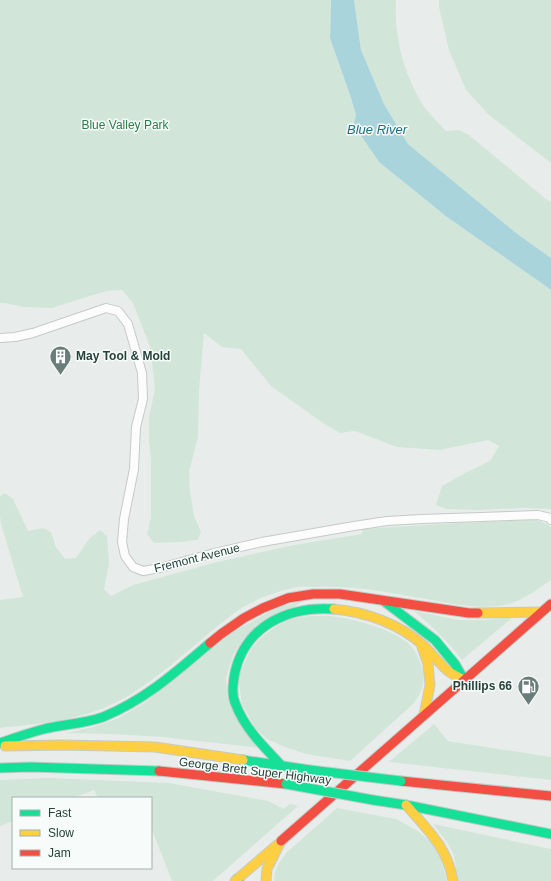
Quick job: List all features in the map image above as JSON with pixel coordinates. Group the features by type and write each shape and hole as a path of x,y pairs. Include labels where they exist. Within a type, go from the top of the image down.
{"main road":[{"path":"0,743 44,729 78,724 102,717 131,704 163,683 221,634 244,618 263,608 288,598 313,594 340,594 469,613 542,612"},
{"path":"383,600 435,640 455,664 464,680"},
{"path":"237,881 551,604"},
{"path":"282,766 248,727 238,712 233,695 233,679 240,656 251,638 266,625 286,614 312,608 336,609 366,615 396,627 421,644 447,670 464,680"},
{"path":"421,644 428,664 430,685 424,715"},
{"name":"George Brett Super Highway","path":"0,746 63,745 155,747 310,770 551,796"},
{"name":"George Brett Super Highway","path":"0,768 30,767 152,770 286,784 406,805 551,834"},
{"path":"406,805 439,844 446,856 452,881"},
{"path":"266,881 267,868 281,841"}],"street":[{"name":"Fremont Avenue","path":"0,338 15,337 33,333 106,308 118,311 128,324 142,373 143,399 136,427 134,470 124,519 122,542 125,556 133,567 143,571 262,542 387,521 430,518 538,515 550,518 551,520"}],"green space":[{"name":"Blue Valley Park","path":"0,0 331,0 330,38 356,115 354,123 379,162 447,217 551,290 551,509 446,509 436,505 442,486 490,461 499,446 488,440 440,450 397,447 355,431 340,433 323,423 271,386 241,349 222,347 204,333 199,390 198,437 189,472 194,516 201,532 198,540 154,543 147,534 151,517 149,417 155,389 150,347 133,303 122,290 106,291 52,308 24,307 0,303"},
{"path":"354,0 396,0 397,28 402,56 411,83 425,108 446,131 459,130 469,135 551,202 551,258 516,233 408,144 384,104 361,50"},
{"path":"439,0 551,0 551,163 489,115 466,90 449,50 439,7"},
{"path":"5,493 13,499 28,531 43,528 51,532 56,547 65,559 76,558 89,539 100,530 107,536 109,564 104,589 111,596 133,585 217,562 294,545 362,534 363,529 536,520 551,527 551,580 531,594 509,604 491,607 464,605 345,587 296,587 259,599 246,605 159,675 128,696 113,704 66,719 0,728 0,600 23,597 1,524 0,496"},
{"path":"303,601 244,638 233,655 226,678 227,696 260,748 162,737 65,733 94,727 119,718 146,702 231,633 278,607"},
{"path":"414,611 459,620 486,620 513,617 462,660 440,634"},
{"path":"308,616 330,616 349,619 392,633 413,648 422,667 424,677 422,687 413,704 350,761 306,754 267,739 256,729 242,704 238,677 252,647 264,635 278,625 292,619"},
{"path":"434,724 448,741 551,757 551,780 389,762"},
{"path":"49,778 169,783 268,801 284,809 290,804 298,806 213,881 172,881 152,830 152,797 98,797 94,790 76,797 12,797 12,821 0,826 0,780"},
{"path":"337,808 396,819 418,831 431,842 440,854 447,881 274,881 275,872 286,853"},
{"path":"433,824 551,849 551,881 458,881 454,855 447,842"}],"water":[{"name":"Blue River","path":"331,0 354,0 361,50 384,104 408,144 516,233 551,258 551,290 447,217 379,162 354,123 356,115 330,38"}],"traffic: fast":[{"path":"385,602 435,640 455,664 463,678"},
{"path":"282,766 256,738 240,714 234,701 233,693 235,672 241,656 249,642 259,631 272,622 286,615 301,611 334,609"},
{"path":"0,743 44,729 96,719 118,710 160,684 210,643"},
{"path":"243,760 310,770"},
{"path":"0,768 30,767 159,771"},
{"path":"310,770 401,781"},
{"path":"286,784 373,800"},
{"path":"373,800 406,805 551,834"}],"traffic: slow":[{"path":"334,609 370,616 404,631 424,646 448,671 464,680"},
{"path":"478,613 542,612"},
{"path":"422,647 428,664 430,685 424,715"},
{"path":"5,746 63,745 155,747 243,760"},
{"path":"406,805 436,840 446,859 453,881"},
{"path":"266,881 267,869 281,841"},
{"path":"235,881 277,845"}],"traffic: jam":[{"path":"210,643 244,618 263,608 288,598 313,594 340,594 469,613 478,613"},
{"path":"281,841 551,604"},
{"path":"159,771 286,784"},
{"path":"401,781 551,796"}],"place":[{"name":"May Tool & Mold","path":"61,376"},
{"name":"Phillips 66","path":"528,706"}]}
